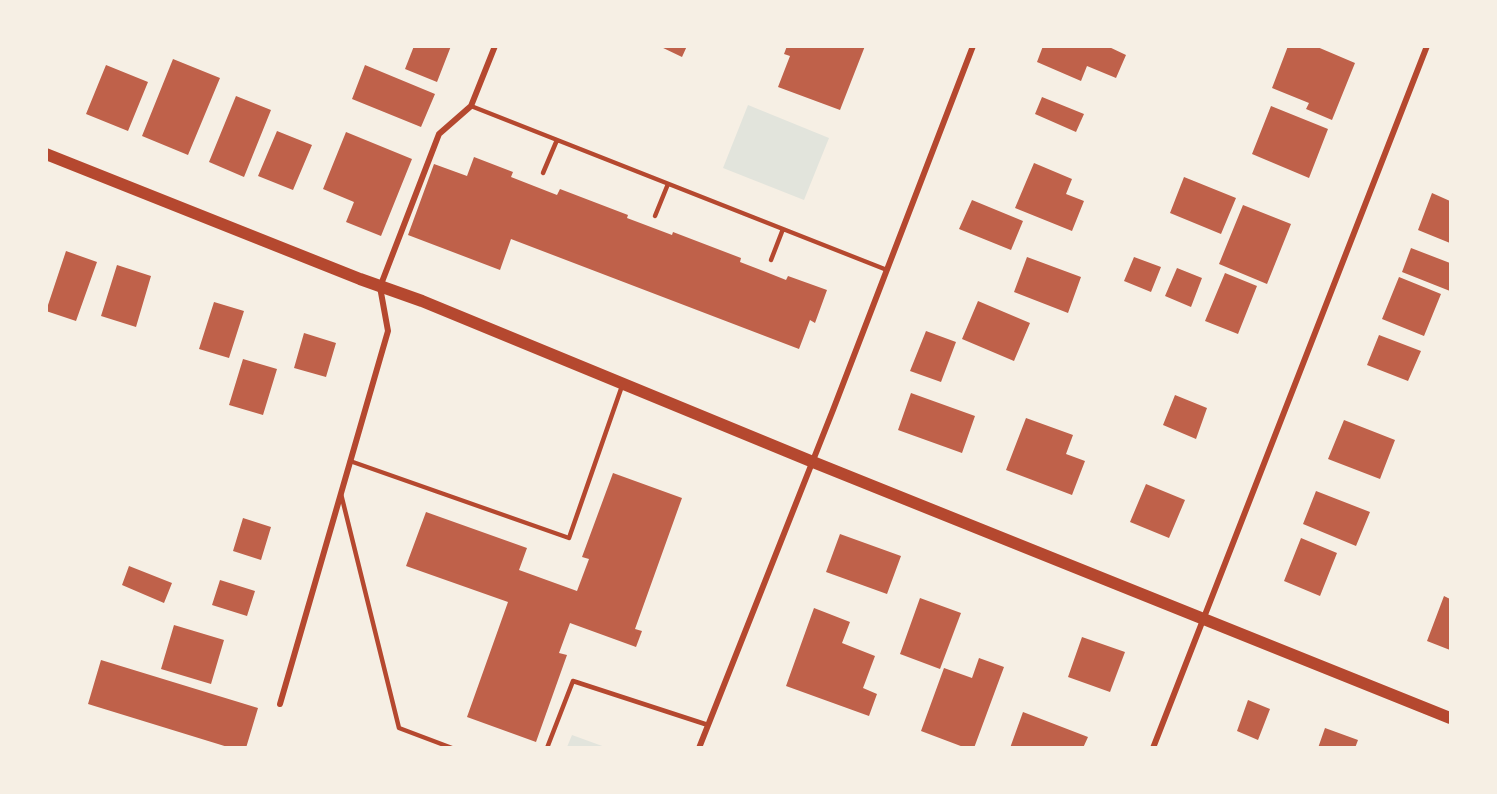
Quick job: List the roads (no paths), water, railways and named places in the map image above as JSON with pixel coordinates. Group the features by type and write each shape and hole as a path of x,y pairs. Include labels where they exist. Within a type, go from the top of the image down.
{"main road":[{"path":"46,154 380,287 422,300 813,462 1450,718"}],"street":[{"path":"280,704 388,331 380,287 439,134 471,106 495,46"},
{"path":"699,747 813,462 973,46"},
{"path":"1153,747 1205,619 1427,46"}],"lane":[{"path":"471,106 887,270"},
{"path":"543,173 557,140"},
{"path":"655,216 668,184"},
{"path":"771,260 783,229"},
{"path":"350,461 569,538 622,383"},
{"path":"341,494 399,728 452,747"},
{"path":"547,747 573,681 708,726"}]}
